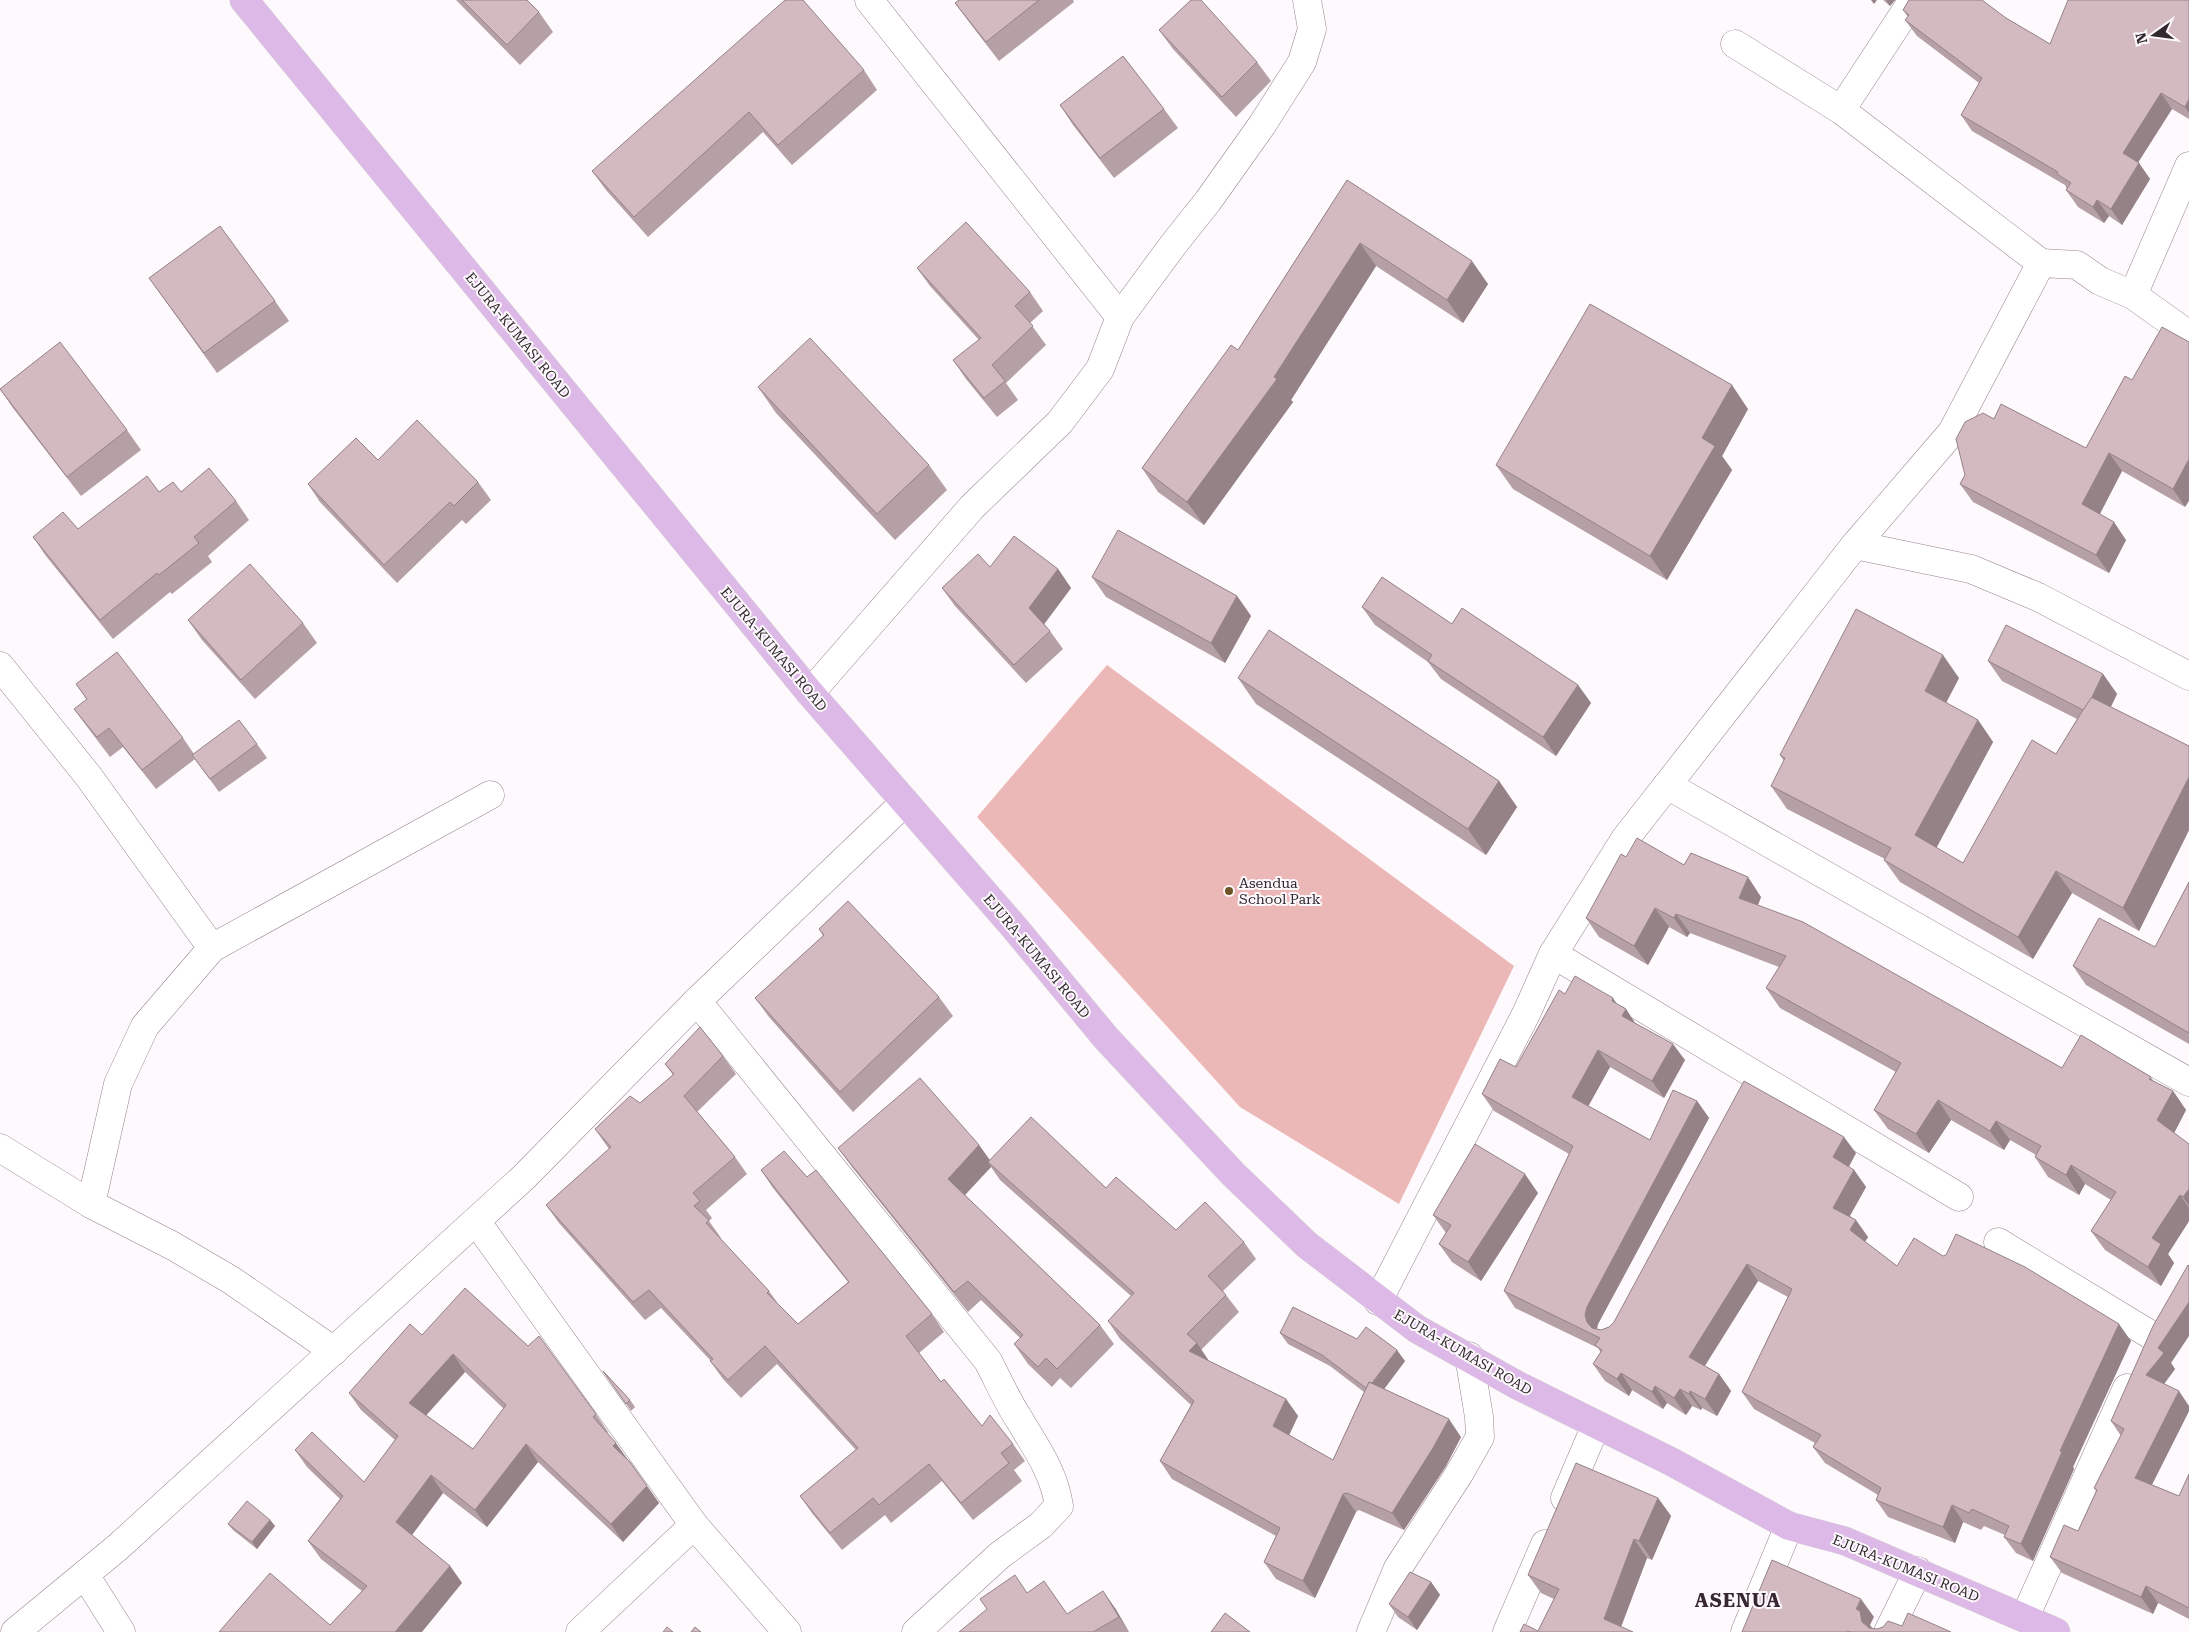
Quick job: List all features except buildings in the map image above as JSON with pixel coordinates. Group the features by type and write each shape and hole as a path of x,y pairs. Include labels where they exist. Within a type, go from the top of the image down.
{"main road":[{"name":"EJURA-KUMASI ROAD","path":"244,0 810,693 1014,927 1106,1038 1233,1174 1306,1245 1378,1301 1418,1329 1469,1356 1517,1385 1596,1426 1672,1462 1789,1526 1844,1541 1918,1571 2056,1632"}],"street":[{"path":"869,0 1120,317"},
{"path":"810,693 972,507 1060,422 1100,369 1120,317 1208,201 1262,125 1302,62 1312,29 1307,0"},
{"path":"1841,110 1913,0"},
{"path":"1735,44 1841,110 2041,263 2077,265 2100,281 2133,295 2189,335"},
{"path":"2133,295 2189,166"},
{"path":"1378,1301 1526,1014 1553,954 1624,839 1855,546 1952,432 2041,263"},
{"path":"1855,546 1971,569 2038,597 2189,676"},
{"path":"0,666 89,778 212,948"},
{"path":"1667,785 2189,1082"},
{"path":"91,1204 118,1084 145,1026 212,948 490,795"},
{"path":"15,1632 85,1575 524,1177 697,1001 905,802"},
{"path":"1553,954 1959,1197"},
{"path":"697,1001 988,1361 1018,1418 1037,1446 1056,1484 1060,1506 1041,1525 1000,1555 916,1632"},
{"path":"1737,1099 1751,1073"},
{"path":"1,1150 91,1204 198,1260 334,1351"},
{"path":"476,1221 694,1525 787,1632"},
{"path":"1998,1242 2151,1335"},
{"path":"2025,1617 2151,1335 2165,1310"},
{"path":"1371,1632 1398,1568 1454,1482 1480,1437 1479,1417 1469,1356"},
{"path":"1507,1632 1596,1426"},
{"path":"580,1632 694,1525"},
{"path":"1744,1632 1789,1526"},
{"path":"1888,1632 1918,1571"},
{"path":"85,1575 120,1632"}],"shaded area":[{"name":"Asendua School Park","path":"1107,665 1514,966 1399,1204 1240,1107 977,817"}],"place":[{"name":"Asendua School Park","path":"1229,891"}],"district":[{"name":"ASENUA","path":"1738,1600"}]}
